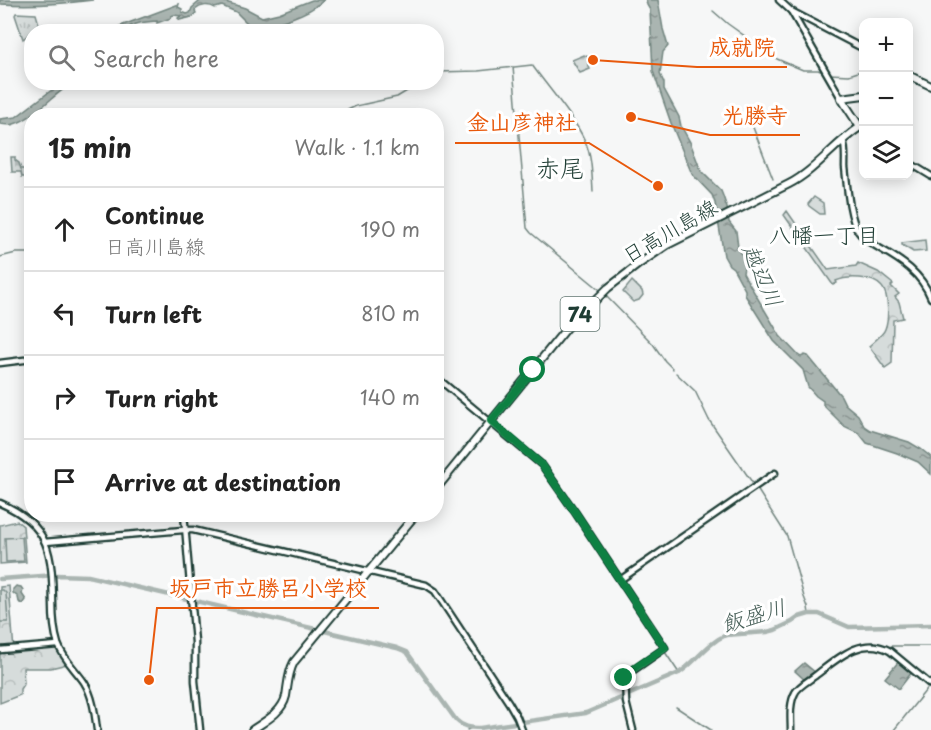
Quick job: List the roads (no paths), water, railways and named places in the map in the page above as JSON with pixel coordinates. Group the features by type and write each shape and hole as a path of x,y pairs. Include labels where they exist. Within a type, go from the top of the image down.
{"main road":[{"path":"913,77 931,86"},
{"path":"841,98 859,96"},
{"name":"日高川島線","path":"841,98 860,126"},
{"name":"日高川島線","path":"444,479 566,329 627,272 692,233 804,175 843,139 859,131"},
{"path":"252,730 279,710 285,699 292,667 300,655 410,522"}],"street":[{"path":"779,0 791,10 859,46"},
{"path":"785,0 841,98"},
{"path":"843,139 851,211 856,227 869,242 913,270 924,283 931,298"},
{"path":"913,165 931,176"},
{"path":"0,363 24,360"},
{"path":"444,383 542,465 665,648 626,674 624,678 626,702 633,730"},
{"path":"620,580 776,473"},
{"path":"0,503 24,517"},
{"path":"30,522 45,542 50,556 53,614 58,645 64,657 88,689 97,730"},
{"path":"185,522 200,730"},
{"path":"45,542 186,530 200,531 426,585 432,588 509,703 522,729"},
{"path":"0,650 58,645"},
{"path":"791,730 791,708 795,691 853,649 883,647 931,685"}],"water":[{"path":"0,0 93,0 24,5 0,4"},
{"path":"199,0 219,0 245,8 262,17 312,0 324,0 300,15 270,24 248,24 236,12 222,6 215,8 205,6 195,10 196,14 192,17 180,20 178,18 181,16 174,15 157,23 157,21 126,24 179,4 178,7 182,9 182,12 187,14"},
{"path":"646,0 658,0 668,46 663,52 660,74 664,89 679,117 701,171 721,191 729,222 736,231 738,247 745,261 743,273 780,336 798,355 808,356 845,404 858,415 864,426 909,442 931,457 931,474 918,462 867,443 859,433 844,426 808,387 803,370 774,341 745,295 745,290 724,256 712,195 692,174 653,71 650,10"},
{"path":"52,90 62,90 40,108 28,108"},
{"path":"24,111 24,119 21,121 11,125 0,124 0,119 16,117"},
{"path":"16,586 23,590 22,594 26,600 23,604 13,593"},
{"path":"899,661 912,672 899,689 885,678"},
{"path":"804,663 816,673 806,681 795,671"}],"waterway":[{"path":"713,11 777,59 803,70 818,70 825,73"},
{"path":"444,72 478,71 532,65 567,112 585,141 590,160 593,192"},
{"path":"513,67 527,228 599,289"},
{"path":"830,74 849,75 859,72"},
{"path":"352,108 397,97 409,90"},
{"path":"749,117 773,179"},
{"path":"0,257 24,253"},
{"path":"605,295 653,344 673,369"},
{"path":"0,366 24,362"},
{"path":"676,373 695,391 709,420 754,485"},
{"path":"444,387 457,397"},
{"path":"757,489 787,536 809,614"},
{"path":"563,499 662,648"},
{"name":"飯盛川","path":"0,579 56,575 88,576 397,648 407,652 456,720 464,726 476,728 586,713 679,673 719,638 726,635 775,630 809,614 819,614 849,627 931,625"},
{"path":"889,650 891,646 931,646"},
{"path":"857,650 870,648"},
{"path":"665,652 679,673"},
{"path":"894,730 930,685"},
{"path":"676,707 711,730"},
{"name":"飯盛川","path":"467,730 471,728"}],"place":[{"name":"成就院","path":"593,60"},
{"name":"光勝寺","path":"631,117"},
{"name":"金山彦神社","path":"658,186"},
{"name":"坂戸市立勝呂小学校","path":"149,680"}],"district":[{"name":"赤尾","path":"560,167"},
{"name":"八幡一丁目","path":"824,233"}],"water label":[{"name":"越辺川","path":"764,275"}]}
